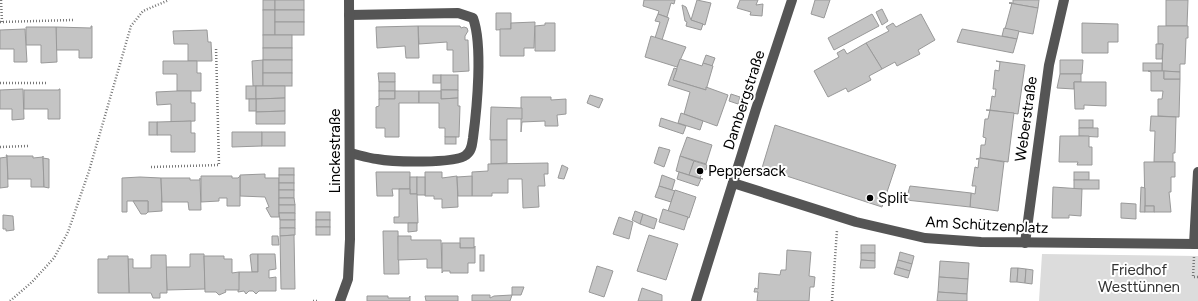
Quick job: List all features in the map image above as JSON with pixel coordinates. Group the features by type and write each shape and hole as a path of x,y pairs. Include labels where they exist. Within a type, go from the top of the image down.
{"street":[{"name":"Linckestraße","path":"340,301 348,279 350,239 349,0"},
{"name":"Dambergstraße","path":"696,301 792,0"},
{"name":"Weberstraße","path":"1025,243 1049,65 1064,0"},
{"path":"349,15 458,13 473,18 478,30 474,133 471,150 466,156 438,161 404,161 378,160 350,153"},
{"path":"1196,244 1198,172"},
{"name":"Am Schützenplatz","path":"733,183 838,217 925,238 1025,243 1196,244"}],"path":[{"path":"1,0 1,22 73,20"},
{"path":"10,301 32,282 54,258 68,232 89,171 131,26 142,12 169,0"},
{"path":"151,167 219,165 216,47"},
{"path":"0,83 46,83"},
{"path":"0,147 28,146"},
{"path":"832,301 838,217"},
{"path":"1196,244 1193,277 1198,278"},
{"path":"313,301 318,301"}],"green space":[{"name":"Friedhof Westtünnen","path":"1042,254 1198,256 1198,301 1039,301"}],"building":[{"path":"263,0 275,0 275,10 263,10"},
{"path":"275,0 304,0 304,10 275,10"},
{"path":"644,0 675,0 674,4 671,3 667,17 658,14 659,11 643,6"},
{"path":"697,0 711,3 705,25 691,20"},
{"path":"740,0 758,0 756,5 763,4 762,16 750,15 751,12 737,8"},
{"path":"815,0 830,0 824,18 811,14"},
{"path":"1013,0 1039,0 1038,8 1009,3 1013,3"},
{"path":"1166,0 1188,0 1187,26 1166,26"},
{"path":"1012,3 1038,8 1033,34 1005,29"},
{"path":"682,5 686,7 691,20 703,24 701,30 686,26 687,22 685,21"},
{"path":"882,9 888,21 882,25 876,12"},
{"path":"263,10 275,10 275,35 263,35"},
{"path":"275,10 304,10 304,22 275,22"},
{"path":"496,13 511,13 511,29 496,30"},
{"path":"658,14 669,18 662,40 655,38 660,22 655,21"},
{"path":"872,14 879,26 834,50 828,38"},
{"path":"921,14 935,40 918,50 920,54 897,66 895,62 882,69 866,43 889,31 886,27 893,23 896,27"},
{"path":"275,22 304,22 304,35 275,35"},
{"path":"535,22 534,48 524,48 524,56 500,56 500,29 511,29 511,23"},
{"path":"545,23 555,23 555,51 535,51 535,26 545,25"},
{"path":"1082,23 1118,24 1118,42 1108,42 1108,53 1082,53"},
{"path":"91,26 92,58 79,58 79,50 56,50 56,27 91,28"},
{"path":"418,26 460,26 461,28 467,28 468,31 465,36 465,40 468,40 469,71 453,72 453,50 447,50 447,42 419,44"},
{"path":"418,26 419,58 406,58 405,46 377,48 376,27"},
{"path":"1158,26 1188,26 1185,64 1180,64 1180,72 1162,71 1163,44 1158,44"},
{"path":"26,27 56,27 57,62 41,63 41,45 26,45"},
{"path":"1004,28 1019,31 1017,39 1002,36"},
{"path":"25,29 27,62 14,62 14,49 0,49 0,30"},
{"path":"962,29 1017,39 1013,53 957,42"},
{"path":"207,30 208,42 211,42 212,61 188,61 188,44 174,44 173,31"},
{"path":"263,35 292,35 292,48 263,48"},
{"path":"651,36 686,47 677,67 645,57"},
{"path":"866,43 882,69 869,76 871,80 848,92 846,88 828,97 814,71 839,57 837,53 844,49 847,54"},
{"path":"1156,44 1163,44 1162,59 1156,59"},
{"path":"263,48 292,48 292,60 263,60"},
{"path":"706,55 715,58 712,66 703,63"},
{"path":"680,59 702,66 703,63 713,66 706,90 673,80"},
{"path":"263,60 263,86 253,86 252,61"},
{"path":"263,60 292,60 292,73 263,73"},
{"path":"1060,60 1083,60 1082,74 1060,74"},
{"path":"163,61 197,61 197,73 201,73 201,91 177,91 177,74 163,74"},
{"path":"996,61 1025,65 1018,114 990,110 992,96 995,97 996,89 993,89 995,70 999,71 1000,62"},
{"path":"1143,63 1162,63 1162,71 1143,71"},
{"path":"674,68 677,69 673,80 706,90 706,87 728,95 717,126 684,114 690,92 668,85"},
{"path":"1148,71 1164,71 1164,79 1180,79 1179,117 1158,116 1158,99 1162,99 1163,91 1151,91 1151,72"},
{"path":"1164,71 1180,72 1180,79 1164,79"},
{"path":"263,73 292,73 292,86 263,86"},
{"path":"378,73 395,73 395,82 379,82"},
{"path":"1060,74 1081,74 1081,82 1074,82 1074,89 1057,88"},
{"path":"433,75 441,75 441,83 433,83"},
{"path":"441,75 458,75 458,90 441,90"},
{"path":"379,82 395,82 395,91 379,91"},
{"path":"1074,82 1106,82 1106,106 1084,105 1084,109 1075,109"},
{"path":"246,86 256,86 256,99 246,99"},
{"path":"256,86 285,86 285,98 256,99"},
{"path":"23,89 24,119 12,120 12,109 0,109 0,90"},
{"path":"59,89 60,119 48,119 48,109 24,109 24,90"},
{"path":"441,90 458,90 458,98 441,99"},
{"path":"191,91 191,103 195,103 195,121 171,122 171,104 157,105 156,92"},
{"path":"379,91 395,91 395,99 379,99"},
{"path":"395,91 419,91 419,103 399,103 399,137 385,137 385,128 376,128 376,107 379,106 379,99 395,99"},
{"path":"419,91 441,91 441,99 458,98 458,106 460,106 459,137 445,137 445,128 439,128 439,103 419,103"},
{"path":"731,94 740,97 738,104 729,101"},
{"path":"590,95 603,99 599,108 587,103"},
{"path":"521,97 551,97 551,100 566,99 566,114 557,115 558,126 545,126 545,121 522,122 521,132"},
{"path":"285,98 285,111 256,112 256,99"},
{"path":"249,99 256,99 256,111 249,111"},
{"path":"491,107 522,108 522,119 507,119 507,140 490,140"},
{"path":"990,110 1014,113 1008,162 980,158 981,145 985,145 986,138 983,137 985,119 988,119"},
{"path":"285,111 285,124 256,124 256,112"},
{"path":"681,113 703,121 700,130 678,123"},
{"path":"1151,116 1176,117 1175,153 1173,153 1173,162 1154,162 1155,131 1150,131"},
{"path":"661,118 686,126 683,134 659,126"},
{"path":"1079,120 1093,120 1093,128 1079,128"},
{"path":"191,121 191,133 195,133 195,152 171,152 171,135 157,135 157,122"},
{"path":"149,122 157,122 157,135 149,135"},
{"path":"775,125 896,165 882,207 762,168"},
{"path":"1079,128 1098,128 1098,137 1079,136"},
{"path":"232,132 262,132 262,146 232,147"},
{"path":"262,132 285,132 285,146 262,146"},
{"path":"1060,136 1089,136 1089,147 1092,147 1092,165 1077,165 1078,162 1059,162"},
{"path":"445,137 456,137 456,144 445,144"},
{"path":"687,137 712,145 706,164 680,156"},
{"path":"491,140 507,140 507,163 491,164"},
{"path":"659,147 670,150 664,167 654,163"},
{"path":"7,155 8,187 0,188 0,158 7,157"},
{"path":"7,156 33,156 33,158 43,156 44,187 31,187 31,179 8,179"},
{"path":"680,156 694,161 689,175 676,171"},
{"path":"43,158 49,159 49,188 44,187"},
{"path":"980,158 1004,162 998,211 970,207 971,193 975,194 976,186 972,186 975,167 978,168 979,159 976,159"},
{"path":"694,161 707,165 706,170 703,169 700,178 703,179 689,175"},
{"path":"1144,162 1175,162 1175,177 1171,177 1171,192 1169,192 1171,212 1154,212 1154,206 1145,206"},
{"path":"548,163 548,174 544,174 545,186 538,186 539,207 523,208 522,179 508,179 508,193 492,193 492,196 472,196 472,172 488,171 488,164"},
{"path":"562,165 568,168 564,179 558,178"},
{"path":"279,168 294,168 294,175 279,175"},
{"path":"376,172 410,172 410,189 392,189 393,196 377,196"},
{"path":"425,172 442,172 442,178 457,176 458,207 442,208 442,199 434,199 434,196 425,196"},
{"path":"679,172 701,179 698,186 677,179"},
{"path":"1074,172 1089,172 1089,180 1074,180"},
{"path":"265,174 265,178 279,178 279,217 271,217 266,208 269,207 265,197 240,196 240,175"},
{"path":"279,175 294,175 294,183 279,183"},
{"path":"662,175 675,180 672,190 659,186"},
{"path":"201,176 232,176 232,178 238,178 240,176 240,206 227,206 227,198 219,198 219,201 201,202"},
{"path":"472,176 472,196 458,196 457,177"},
{"path":"410,177 417,177 417,194 410,194"},
{"path":"417,177 425,177 425,195 417,195"},
{"path":"122,178 161,178 162,211 148,212 148,201 127,201 127,212 122,212"},
{"path":"161,178 190,178 190,180 200,180 200,178 201,210 189,210 188,202 162,202"},
{"path":"1074,180 1099,180 1099,189 1074,189"},
{"path":"279,183 294,183 294,190 279,190"},
{"path":"659,186 675,191 671,202 655,197"},
{"path":"910,186 971,193 970,207 906,200"},
{"path":"1053,187 1082,189 1081,216 1069,215 1069,218 1052,218"},
{"path":"1141,187 1145,188 1145,212 1140,212"},
{"path":"399,189 410,189 410,194 417,194 418,223 394,223 394,217 399,217"},
{"path":"279,190 294,190 294,198 279,198"},
{"path":"675,190 696,197 689,218 668,211"},
{"path":"279,198 294,198 295,205 279,205"},
{"path":"133,201 148,201 148,212 146,214 141,214"},
{"path":"1121,203 1136,204 1136,219 1121,218"},
{"path":"279,205 295,205 295,213 279,213"},
{"path":"1145,206 1154,206 1154,212 1145,212"},
{"path":"663,209 688,217 684,230 659,222"},
{"path":"635,211 643,214 640,224 632,220"},
{"path":"316,212 330,212 330,220 316,220"},
{"path":"279,213 295,213 295,220 280,220"},
{"path":"643,214 657,219 654,229 640,224"},
{"path":"3,215 13,216 14,230 6,231 6,229 3,229"},
{"path":"619,217 633,222 629,239 613,234"},
{"path":"280,220 295,220 295,228 280,228"},
{"path":"316,220 330,220 330,227 316,227"},
{"path":"408,223 417,223 417,231 408,232"},
{"path":"316,227 330,227 330,235 316,235"},
{"path":"280,228 295,228 295,235 280,236"},
{"path":"383,231 398,231 399,274 384,274"},
{"path":"294,235 295,289 281,289 280,236"},
{"path":"649,235 678,244 666,280 637,271"},
{"path":"272,236 278,236 279,245 272,245"},
{"path":"398,236 411,236 411,240 441,240 442,268 427,268 427,259 398,260"},
{"path":"460,238 474,238 474,248 460,248"},
{"path":"442,243 460,243 460,248 474,248 475,246 475,263 468,263 468,273 450,273 450,271 443,271 442,273"},
{"path":"861,245 875,245 875,253 861,253"},
{"path":"787,250 811,252 809,276 815,277 814,287 810,287 809,301 757,301 758,292 754,292 755,288 758,289 759,273 780,275 781,270 786,270"},
{"path":"900,252 914,256 912,264 898,260"},
{"path":"861,253 875,253 875,261 861,260"},
{"path":"190,254 204,254 205,289 167,290 166,267 190,267"},
{"path":"258,254 258,272 252,272 250,255"},
{"path":"258,254 275,254 276,269 269,270 269,278 276,277 276,291 259,291 256,294 253,291 249,291 246,294 244,291 238,292 239,272 258,272"},
{"path":"151,255 166,255 167,293 160,293 160,298 153,298 151,293 129,293 128,259 133,259 133,268 151,268"},
{"path":"480,255 484,255 484,271 480,271"},
{"path":"108,256 128,256 129,293 98,293 98,259 108,259"},
{"path":"204,256 224,256 224,259 232,259 232,273 239,272 239,290 225,290 226,292 219,295 216,292 205,292"},
{"path":"861,260 875,261 875,268 860,268"},
{"path":"898,260 912,264 910,271 896,267"},
{"path":"940,261 969,263 968,279 939,277"},
{"path":"597,266 613,271 604,297 589,292"},
{"path":"896,267 910,271 908,278 894,274"},
{"path":"1011,268 1018,268 1017,282 1010,282"},
{"path":"1018,268 1026,269 1025,283 1017,282"},
{"path":"1026,269 1033,270 1032,284 1025,283"},
{"path":"939,277 968,279 967,294 938,292"},
{"path":"512,287 524,287 521,295 512,295"},
{"path":"642,288 662,295 662,301 638,301"},
{"path":"938,292 967,294 967,301 937,301"},
{"path":"472,295 490,295 490,298 494,296 512,295 510,301 472,301"},
{"path":"367,296 409,298 410,296 410,301 367,301"},
{"path":"425,296 458,296 458,301 426,301"}],"place":[{"name":"Peppersack","path":"700,171"},
{"name":"Split","path":"870,198"}]}
